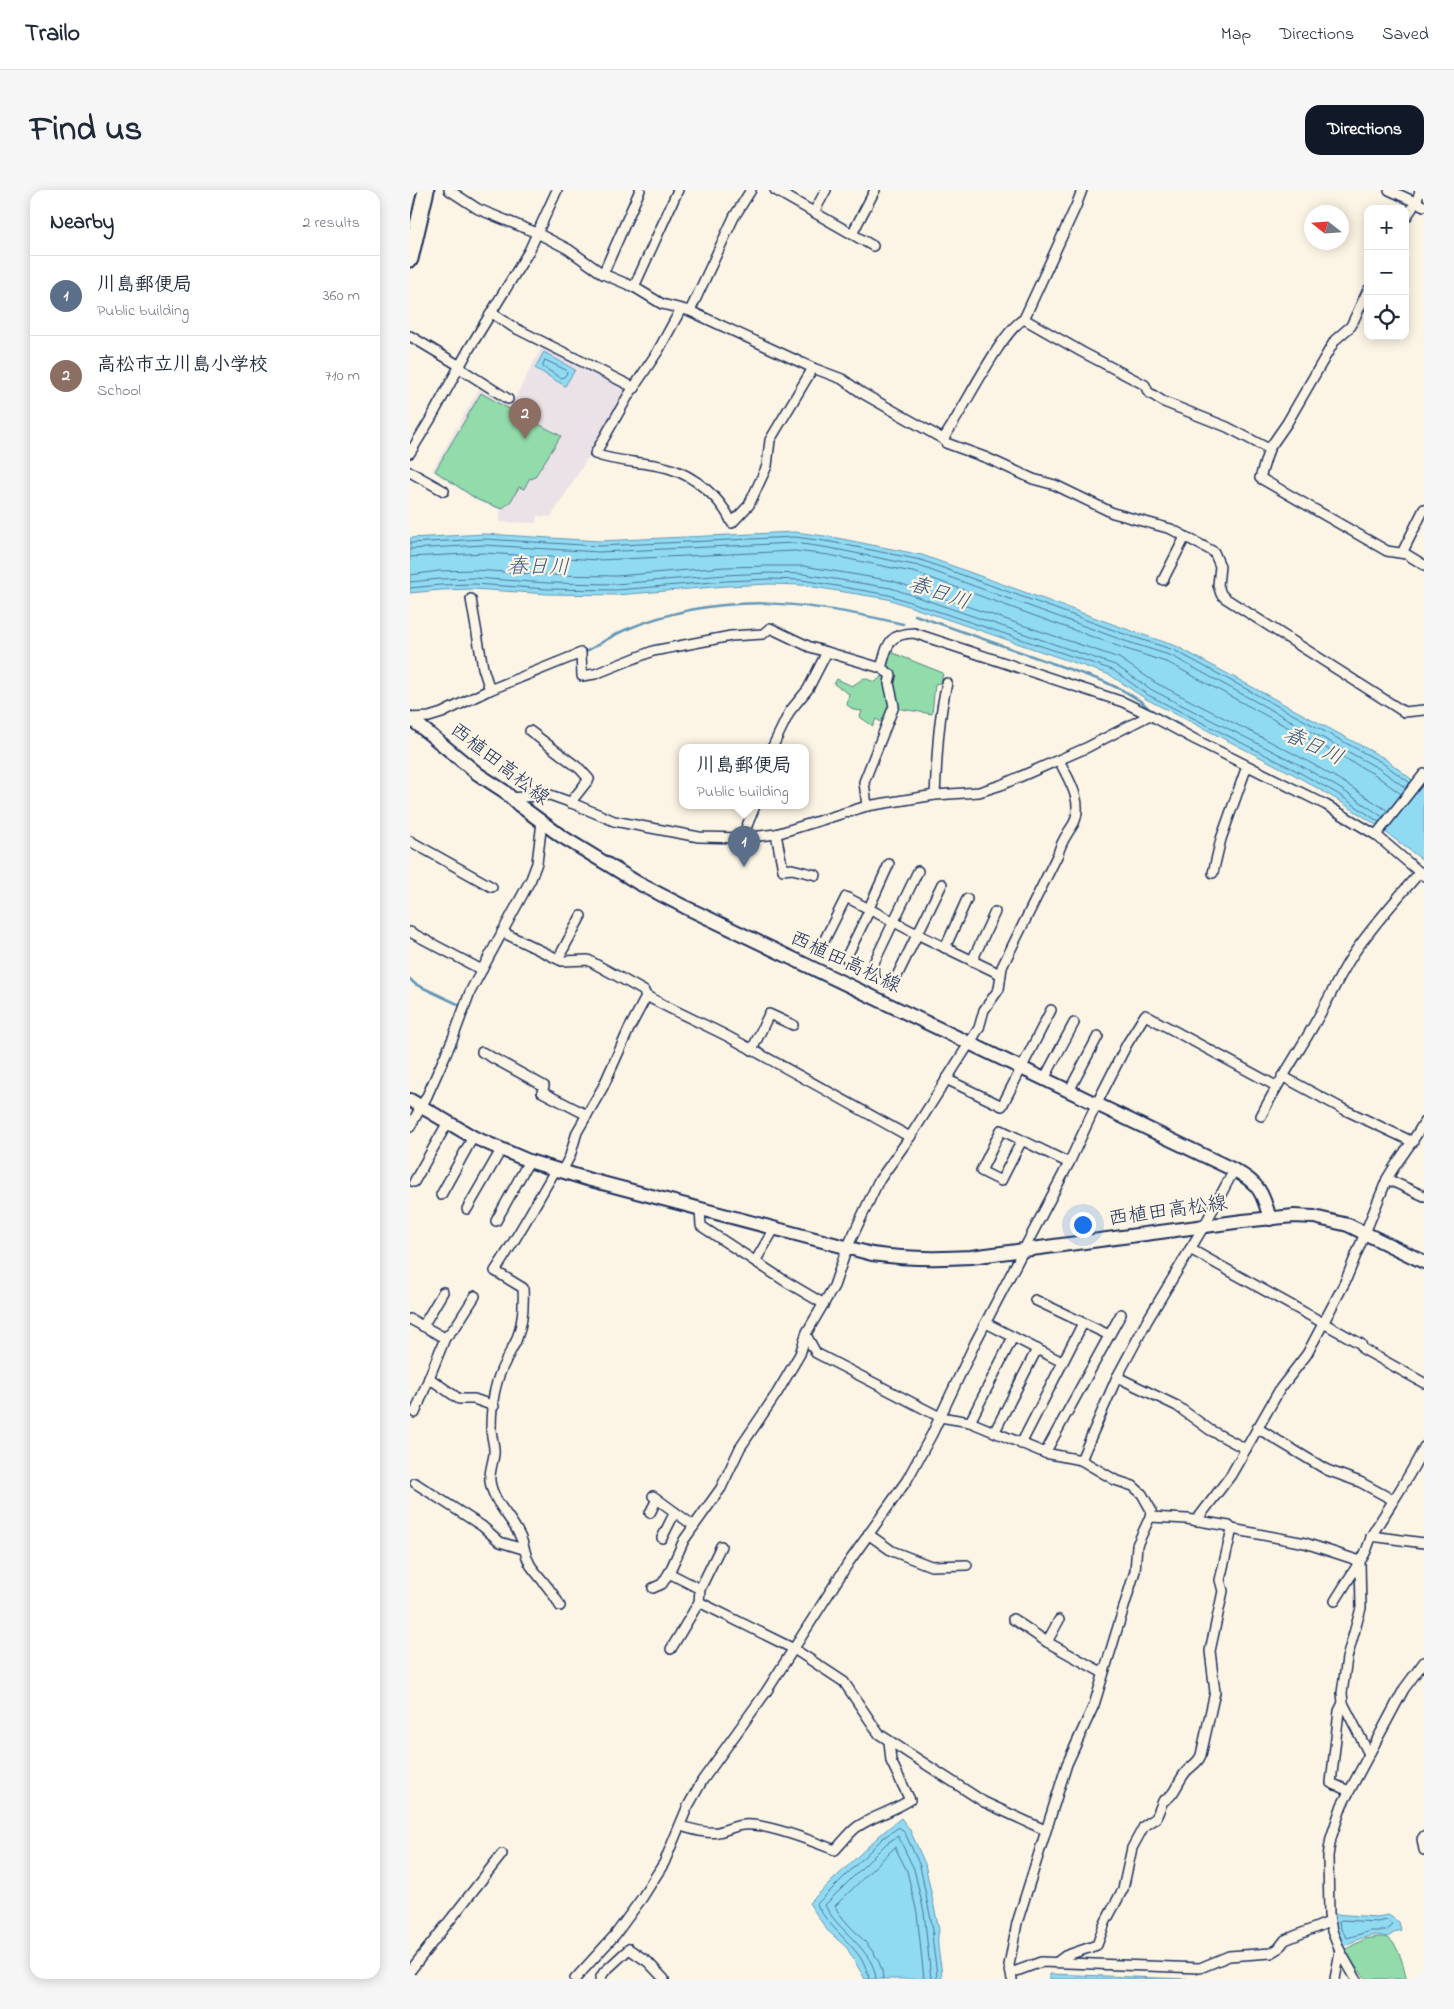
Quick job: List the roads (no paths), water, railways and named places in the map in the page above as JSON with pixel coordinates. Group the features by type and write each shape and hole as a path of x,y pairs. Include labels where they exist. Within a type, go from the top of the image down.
{"main road":[{"path":"410,258 426,190"},
{"name":"西植田高松線","path":"410,718 478,774 542,822 638,883 1234,1170 1257,1186 1264,1197 1270,1219"},
{"name":"西植田高松線","path":"410,1100 473,1136 501,1150 529,1160 774,1230 872,1254 934,1260 1294,1216 1314,1217 1348,1224 1424,1262"}],"street":[{"path":"449,190 478,209 537,233 568,249 603,274 634,287 662,304 685,310 813,368 842,379 862,393 943,439 946,443 1073,493 1113,513 1159,525 1186,537 1214,552 1218,558 1220,566 1218,585 1221,594 1225,598 1404,712 1424,710"},
{"path":"410,452 530,251 557,190"},
{"path":"603,274 640,190"},
{"path":"634,287 678,190"},
{"path":"751,190 734,217 685,310 595,454 607,458 668,468 682,473 713,495 725,508 732,523 749,505 767,466 770,440 813,368"},
{"path":"775,190 873,246"},
{"path":"814,212 826,190"},
{"path":"852,234 875,190"},
{"path":"943,439 954,424 995,353 1017,322 1024,319 1082,190"},
{"path":"1389,190 1405,199 1420,204"},
{"path":"1409,215 1420,204 1420,190"},
{"path":"1366,295 1350,326 1335,340 1287,423 1269,449 1260,478 1387,551 1402,553 1424,565"},
{"path":"492,313 513,327 635,388"},
{"path":"1024,319 1145,385 1148,392 1164,402 1227,428 1269,449"},
{"path":"410,336 460,366 464,371 508,399"},
{"path":"410,472 444,491"},
{"path":"1402,553 1424,509"},
{"path":"1163,580 1186,537"},
{"path":"471,599 483,668 490,690"},
{"path":"410,718 429,718 490,690 581,653 582,676 595,674 653,651 731,636 763,634 770,628 810,647 881,668 891,675 889,683 894,706 864,782 867,806"},
{"path":"881,668 888,643 901,634 914,633 1123,702 1326,805 1377,833 1422,874 1381,918 1352,956 1316,1022 1276,1086 1261,1116"},
{"path":"774,744 790,711 808,689 826,652"},
{"path":"935,795 938,739 942,704 947,683"},
{"path":"510,798 550,796 614,821 699,837 742,838 776,834 867,806 935,795 979,792 1001,785 1086,748 1150,715"},
{"path":"530,731 580,769 589,779 570,803"},
{"path":"653,1588 662,1584 684,1540 721,1488 740,1448 777,1393 800,1354 806,1335 834,1286 847,1248 878,1182 910,1136 979,1028 984,1010 996,996 999,989 1000,974 1058,854 1062,840 1073,824 1077,814 1075,794 1059,760"},
{"path":"1213,873 1221,839 1247,766"},
{"path":"1377,833 1423,775"},
{"path":"742,838 754,809"},
{"path":"410,1127 422,1107 453,1038 470,992 531,879 536,863 542,822"},
{"path":"776,834 783,870 799,870 816,875"},
{"path":"410,840 492,887"},
{"path":"846,958 889,864"},
{"path":"870,971 918,872"},
{"path":"894,984 942,884"},
{"path":"822,945 846,897 918,935 1000,974"},
{"path":"945,948 967,899"},
{"path":"972,961 995,912"},
{"path":"558,959 581,916"},
{"path":"410,932 482,970"},
{"path":"502,932 562,961 588,960 644,991 645,995 667,1008 694,1019 910,1136"},
{"path":"560,1606 555,1594 541,1580 523,1549 522,1541 497,1500 490,1480 494,1453 491,1429 497,1384 506,1357 516,1341 522,1324 524,1305 523,1288 495,1271 519,1236 525,1221 570,1156 577,1132 603,1088 629,1029 646,997 645,995"},
{"path":"946,1079 1002,1106 1051,1010"},
{"path":"752,1050 769,1014 793,1025"},
{"path":"575,1979 615,1935 642,1898 664,1863 702,1781 766,1692 794,1650 832,1586 907,1480 1069,1163 1127,1044 1145,1015 1276,1086"},
{"path":"1044,1079 1074,1023"},
{"path":"1069,1091 1098,1036"},
{"path":"482,1052 544,1086 542,1092 586,1115"},
{"path":"1282,1076 1343,1109 1413,1142"},
{"path":"414,1182 448,1122"},
{"path":"1196,1521 1231,1475 1280,1389 1307,1354 1323,1321 1336,1300 1395,1165 1413,1142 1424,1122"},
{"path":"1022,1140 1001,1181 981,1171 1001,1130 1022,1140 1069,1163"},
{"path":"441,1196 473,1136"},
{"path":"467,1209 501,1150"},
{"path":"496,1221 529,1160"},
{"path":"1081,1460 1117,1377 1147,1320 1204,1226 1234,1170"},
{"path":"1388,1179 1424,1196"},
{"path":"700,1209 701,1226 824,1304"},
{"path":"756,1260 774,1230"},
{"path":"1190,1249 1323,1321 1361,1344 1363,1349 1424,1383"},
{"path":"422,1326 443,1292"},
{"path":"415,1413 422,1390 429,1378 445,1338 456,1326 475,1296"},
{"path":"1035,1300 1109,1335"},
{"path":"1045,1453 1121,1314"},
{"path":"410,1319 445,1338"},
{"path":"986,1323 1062,1362"},
{"path":"1021,1444 1082,1323"},
{"path":"806,1335 816,1352 940,1417 970,1422 1045,1453 1081,1460 1115,1480 1133,1486 1142,1494 1151,1510 1137,1544 1135,1571 1094,1705 1067,1764 1017,1923 1009,1965 1011,1976 1041,1962 1200,1968 1229,1956 1271,1953 1278,1949 1285,1940 1328,1923"},
{"path":"970,1422 1013,1337"},
{"path":"995,1431 1037,1349"},
{"path":"800,1354 816,1352"},
{"path":"1117,1377 1177,1406 1210,1430 1246,1449"},
{"path":"429,1378 459,1399 474,1399 494,1406"},
{"path":"1257,1428 1327,1470 1360,1482 1394,1500"},
{"path":"1335,1601 1366,1554 1371,1536 1424,1447"},
{"path":"415,1483 482,1526 500,1542 523,1549"},
{"path":"650,1513 655,1497 694,1526"},
{"path":"662,1538 675,1512"},
{"path":"1150,1516 1229,1526 1232,1529 1305,1543 1360,1561"},
{"path":"1057,1962 1065,1956 1097,1945 1105,1923 1123,1889 1132,1848 1144,1826 1156,1818 1163,1802 1169,1799 1186,1771 1198,1762 1201,1755 1215,1692 1210,1651 1222,1591 1220,1580 1232,1529"},
{"path":"868,1534 892,1551 930,1566 967,1565"},
{"path":"1371,1536 1424,1543"},
{"path":"672,1649 699,1602 700,1589 721,1546"},
{"path":"1360,1561 1361,1608 1344,1671 1342,1693 1343,1703 1370,1754"},
{"path":"669,1572 700,1589"},
{"path":"699,1602 794,1650 844,1682 879,1734 984,1802 1045,1830"},
{"path":"1013,1618 1047,1642 1104,1673"},
{"path":"1047,1642 1059,1620"},
{"path":"1356,1979 1340,1951 1332,1931 1329,1915 1328,1856 1335,1822 1349,1791 1404,1690 1424,1662"},
{"path":"1343,1703 1339,1711 1331,1784 1349,1791"},
{"path":"680,1826 716,1832 745,1825 762,1827 812,1841 834,1850 856,1828 881,1814 897,1809 910,1800 891,1761 889,1741"},
{"path":"1424,1836 1422,1839 1424,1850"},
{"path":"416,1979 410,1971 502,1854"},
{"path":"600,1979 604,1972 630,1949 648,1962 664,1979"},
{"path":"1335,1979 1340,1951"}],"water":[{"path":"544,352 575,370 565,386 535,368"},
{"name":"春日川","path":"795,532 832,537 922,555 1176,646 1384,758 1424,789 1424,861 1372,822 1336,799 1293,774 1146,699 1110,675 888,599 801,585 770,584 617,595 548,594 473,589 410,593 410,538 485,534 599,541"},
{"path":"901,1818 910,1830 925,1864 939,1930 938,1942 942,1979 865,1979 847,1948 827,1930 809,1903 880,1835"},
{"path":"1334,1914 1377,1917 1388,1915 1399,1922 1401,1930 1388,1937 1371,1936 1344,1946 1336,1931"},
{"path":"1050,1974 1187,1979 1050,1979"}],"waterway":[{"path":"585,652 620,632 660,617 729,604 797,605 867,616 903,624"},
{"path":"915,615 1103,681 1124,691 1142,702 1149,709 1180,725"},
{"path":"410,979 415,984 462,1006"}],"place":[{"name":"高松市立川島小学校","path":"525,439"},
{"name":"川島郵便局","path":"744,867"}]}
